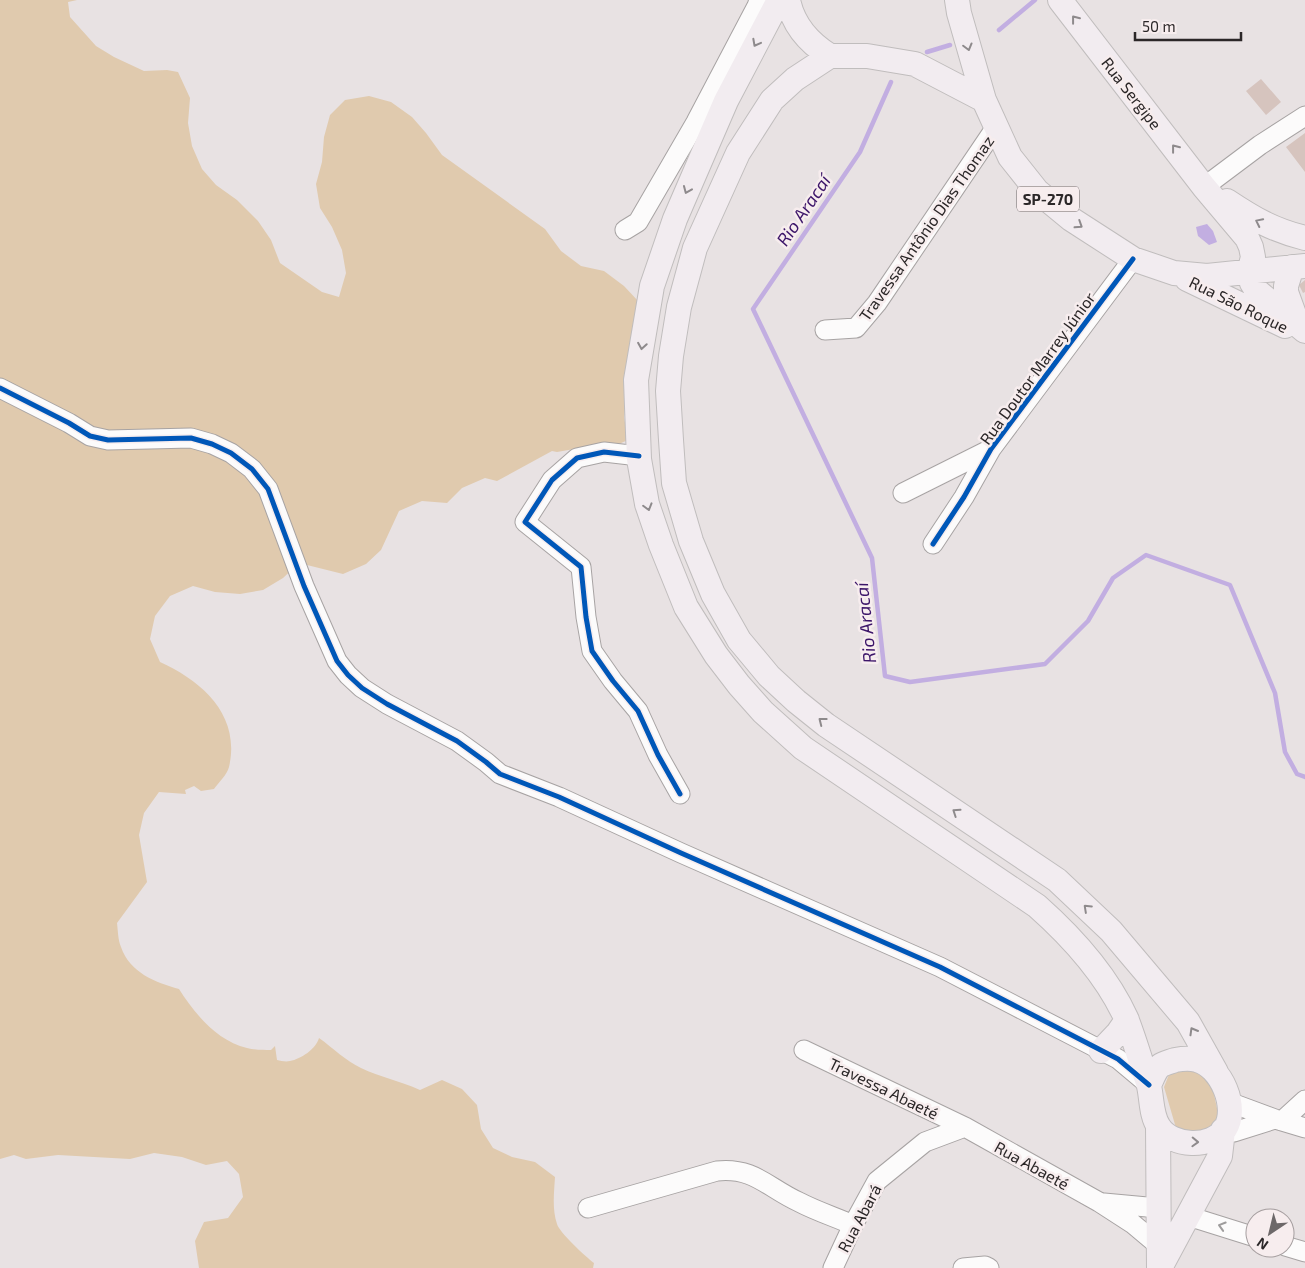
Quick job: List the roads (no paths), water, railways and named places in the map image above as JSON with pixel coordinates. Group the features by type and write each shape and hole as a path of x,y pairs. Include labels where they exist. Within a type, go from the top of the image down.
{"main road":[{"path":"779,0 726,100 675,219 652,286 636,380 639,456 647,504 686,608 716,655 763,712 803,748 1037,906 1062,928 1084,953 1105,982 1127,1020 1149,1085 1158,1126 1159,1260"},
{"path":"788,0 793,17 804,36 830,56"},
{"name":"Rua Sergipe","path":"1060,0 1204,187 1247,238 1251,247 1252,257 1249,273"},
{"name":"SP-270","path":"960,4 984,100 1010,157 1037,190 1071,219 1133,259 1174,273 1207,276 1299,267"},
{"path":"984,100 915,64 867,56 830,56 795,79 772,100 738,153 695,248 679,307 671,356 668,391 674,483 690,541 713,594 739,640 769,676 826,725 1057,880 1111,931 1188,1022 1217,1073 1229,1102 1229,1119 1224,1130 1220,1156 1188,1216 1159,1260"},
{"path":"1204,187 1257,222 1288,234 1305,238"},
{"path":"1299,267 1286,286 1286,292 1303,331"},
{"name":"Rua São Roque","path":"1174,273 1303,331"},
{"name":"Rua São Roque","path":"1249,273 1257,291 1303,331"},
{"path":"1101,1051 1127,1020"},
{"path":"1149,1085 1160,1066 1177,1060 1197,1060 1205,1063 1217,1073"},
{"path":"1158,1126 1175,1139 1194,1143 1204,1143 1224,1130"}],"street":[{"path":"624,230 638,222 696,122 757,6 758,0"},
{"path":"1204,187 1260,145 1305,116"},
{"name":"Travessa Antônio Dias Thomaz","path":"824,330 856,328 877,303 996,127"},
{"name":"Rua Doutor Marrey Júnior","path":"933,544 964,497 991,449 1133,259"},
{"path":"0,388 69,423 90,436 108,440 191,438 212,444 231,453 252,469 268,489 304,586 337,661 348,675 362,688 387,704 457,741 500,774 559,797 940,967 1118,1059 1149,1085"},
{"path":"903,493 991,449"},
{"path":"639,456 604,452 577,458 552,480 525,522 581,567 586,617 592,651 613,681 638,711 658,755 680,794"},
{"path":"944,472 964,497"},
{"name":"Travessa Abaeté","path":"804,1050 965,1127"},
{"path":"1224,1130 1234,1132 1278,1120 1305,1100"},
{"path":"1229,1102 1305,1128"},
{"name":"Rua Abaeté","path":"965,1127 1099,1202 1133,1224 1159,1260"},
{"name":"Rua Abará","path":"833,1268 853,1225 877,1181 925,1142 965,1127"},
{"path":"588,1208 717,1171 731,1169 750,1174 798,1202 853,1225"},
{"name":"Rua Abaeté","path":"1099,1202 1158,1208"},
{"path":"1188,1216 1245,1234"},
{"path":"963,1268 984,1266 989,1268"}],"waterway":[{"name":"Rio Aracaí","path":"999,30 1035,0"},
{"name":"Rio Aracaí","path":"927,52 950,45"},
{"name":"Rio Aracaí","path":"891,82 860,152 753,309 872,558 885,676 910,682 1045,664 1088,621 1113,578 1146,555 1230,585 1275,693 1285,752 1297,774 1305,777"}]}
